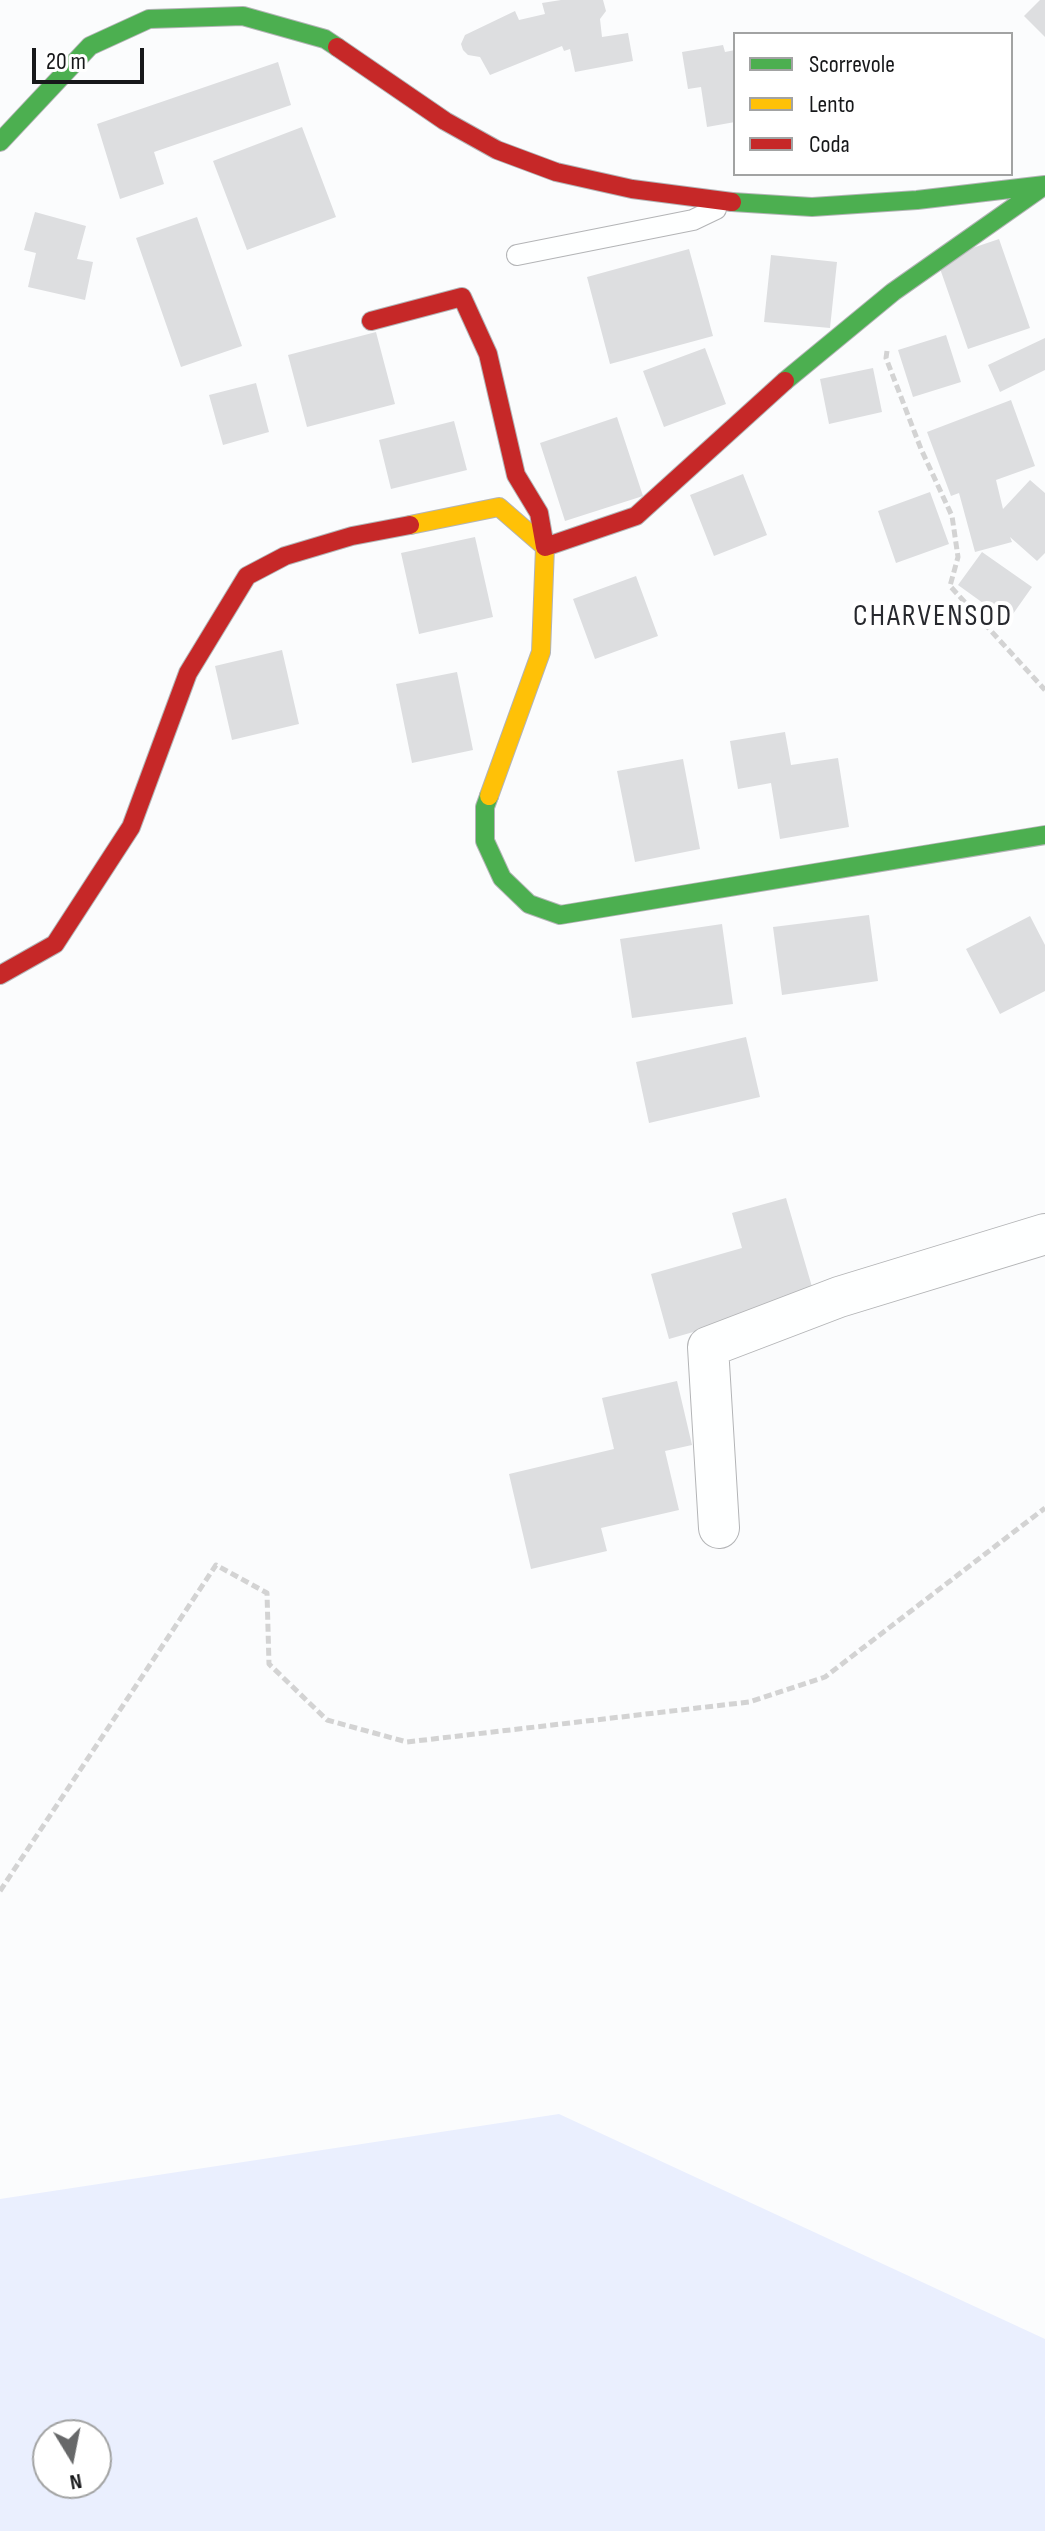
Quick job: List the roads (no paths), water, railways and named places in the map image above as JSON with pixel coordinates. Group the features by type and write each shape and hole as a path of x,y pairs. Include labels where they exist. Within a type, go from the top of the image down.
{"street":[{"path":"0,142 90,46 149,19 243,16 325,39 445,121 497,150 556,172 632,189 812,207 917,200 1045,184"},
{"path":"545,547 636,516 744,414 893,292 1045,184"},
{"path":"371,321 462,297 488,354 516,475 539,513 545,547 541,652 514,733 494,774 485,807 485,841 502,878 529,904 560,915 1045,835"},
{"path":"0,975 55,944 131,827 188,673 247,576 285,556 352,536 499,507 545,547"},
{"path":"719,1528 708,1347 839,1297 1045,1234"}],"lane":[{"path":"517,255 693,220 730,201"}],"district":[{"name":"CHARVENSOD","path":"933,617"}]}
